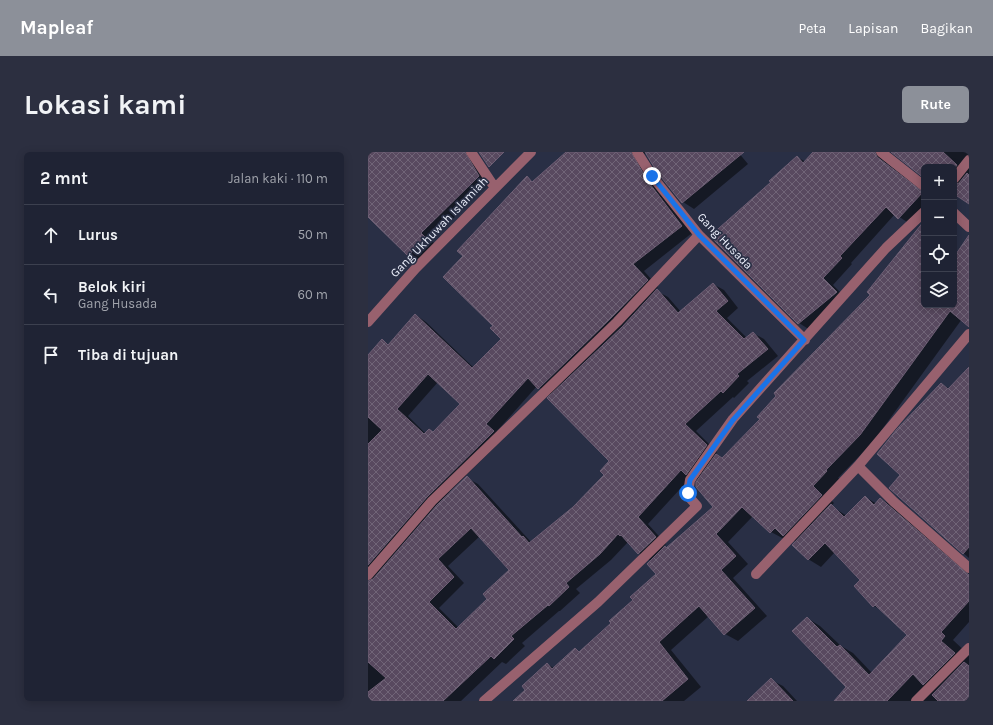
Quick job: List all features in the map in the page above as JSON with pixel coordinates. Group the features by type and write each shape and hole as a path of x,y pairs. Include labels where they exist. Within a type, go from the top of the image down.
{"street":[{"path":"471,152 495,188"},
{"name":"Gang Ukhuwah Islamiah","path":"368,322 416,268 531,152"},
{"name":"Gang Husada","path":"637,152 652,176 699,235 804,340"},
{"path":"881,152 921,184"},
{"path":"957,175 969,160"},
{"path":"484,701 598,602 697,506 689,497 688,493 690,480 694,472 733,420 886,248 921,215"},
{"path":"957,216 969,227"},
{"path":"368,575 432,501 617,322 699,235"},
{"path":"756,574 858,466 969,334"},
{"path":"858,466 894,502 969,568"},
{"path":"916,701 969,648"}],"building":[{"path":"368,152 465,152 479,176 421,233 426,238 408,256 368,217"},
{"path":"479,152 504,152 489,167"},
{"path":"566,152 631,152 647,180 682,226 633,264 648,280 538,389 528,378 486,424 494,431 427,497 368,565 368,444 382,430 368,417 368,355 382,339 388,345 415,314 472,368 501,339 490,328 493,326 443,277 463,256 457,251 527,176 532,182","holes":["428,374 460,404 433,432 429,429 424,434 397,409"]},
{"path":"645,152 744,152 682,203 657,172"},
{"path":"813,152 875,152 877,157 921,190 921,194 898,219 886,207 840,256 842,258 823,278 837,292 798,324 710,236 771,182 769,181 797,156 803,163"},
{"path":"891,152 943,152 956,164 921,164 921,176"},
{"path":"967,173 969,175 969,204 957,196 957,184"},
{"path":"921,225 921,308 957,308 957,253 969,235 969,327 950,311 860,435 826,470 827,471 813,486 822,495 783,536 775,528 770,533 742,507 716,534 736,556 721,570 755,608 724,635 699,606 659,642 688,679 662,701 513,701 525,690 522,686 547,663 552,669 575,648 579,652 611,623 609,621 633,600 630,597 656,574 647,564 665,546 666,548 713,507 696,487 696,482 716,454 722,458 760,419 757,417 776,396 774,393 870,295 867,292"},
{"path":"713,283 728,301 716,311 744,339 753,332 768,349 737,374 739,376 723,393 721,391 685,424 707,445 686,475 681,470 638,517 656,537 638,554 621,535 620,536 618,534 600,554 566,583 569,587 549,606 548,605 511,636 514,639 494,659 491,656 443,701 368,701 368,692 386,678 368,662 368,581 373,579 437,505 467,476 529,543 573,507 604,475 600,471 609,461 547,398 622,327 657,289 678,313","holes":["471,528 509,570 483,594 487,599 456,629 429,602 454,577 438,559"]},
{"path":"969,367 969,547 963,554 889,488 900,475 877,454 897,429 941,383 948,389"},
{"path":"865,496 874,505 880,498 969,575 969,601 941,632 945,636 941,641 955,653 923,685 913,674 887,701 834,701 846,687 792,631 807,617 837,647 840,645 869,675 907,635 875,605 873,607 854,586 860,580 825,543 808,560 792,545 831,504 844,517"},
{"path":"964,662 969,666 969,701 938,701 932,695"},
{"path":"771,678 793,701 747,701"}],"route":[{"path":"652,176 699,235 804,340 733,420 694,472 690,480 688,493"}]}
